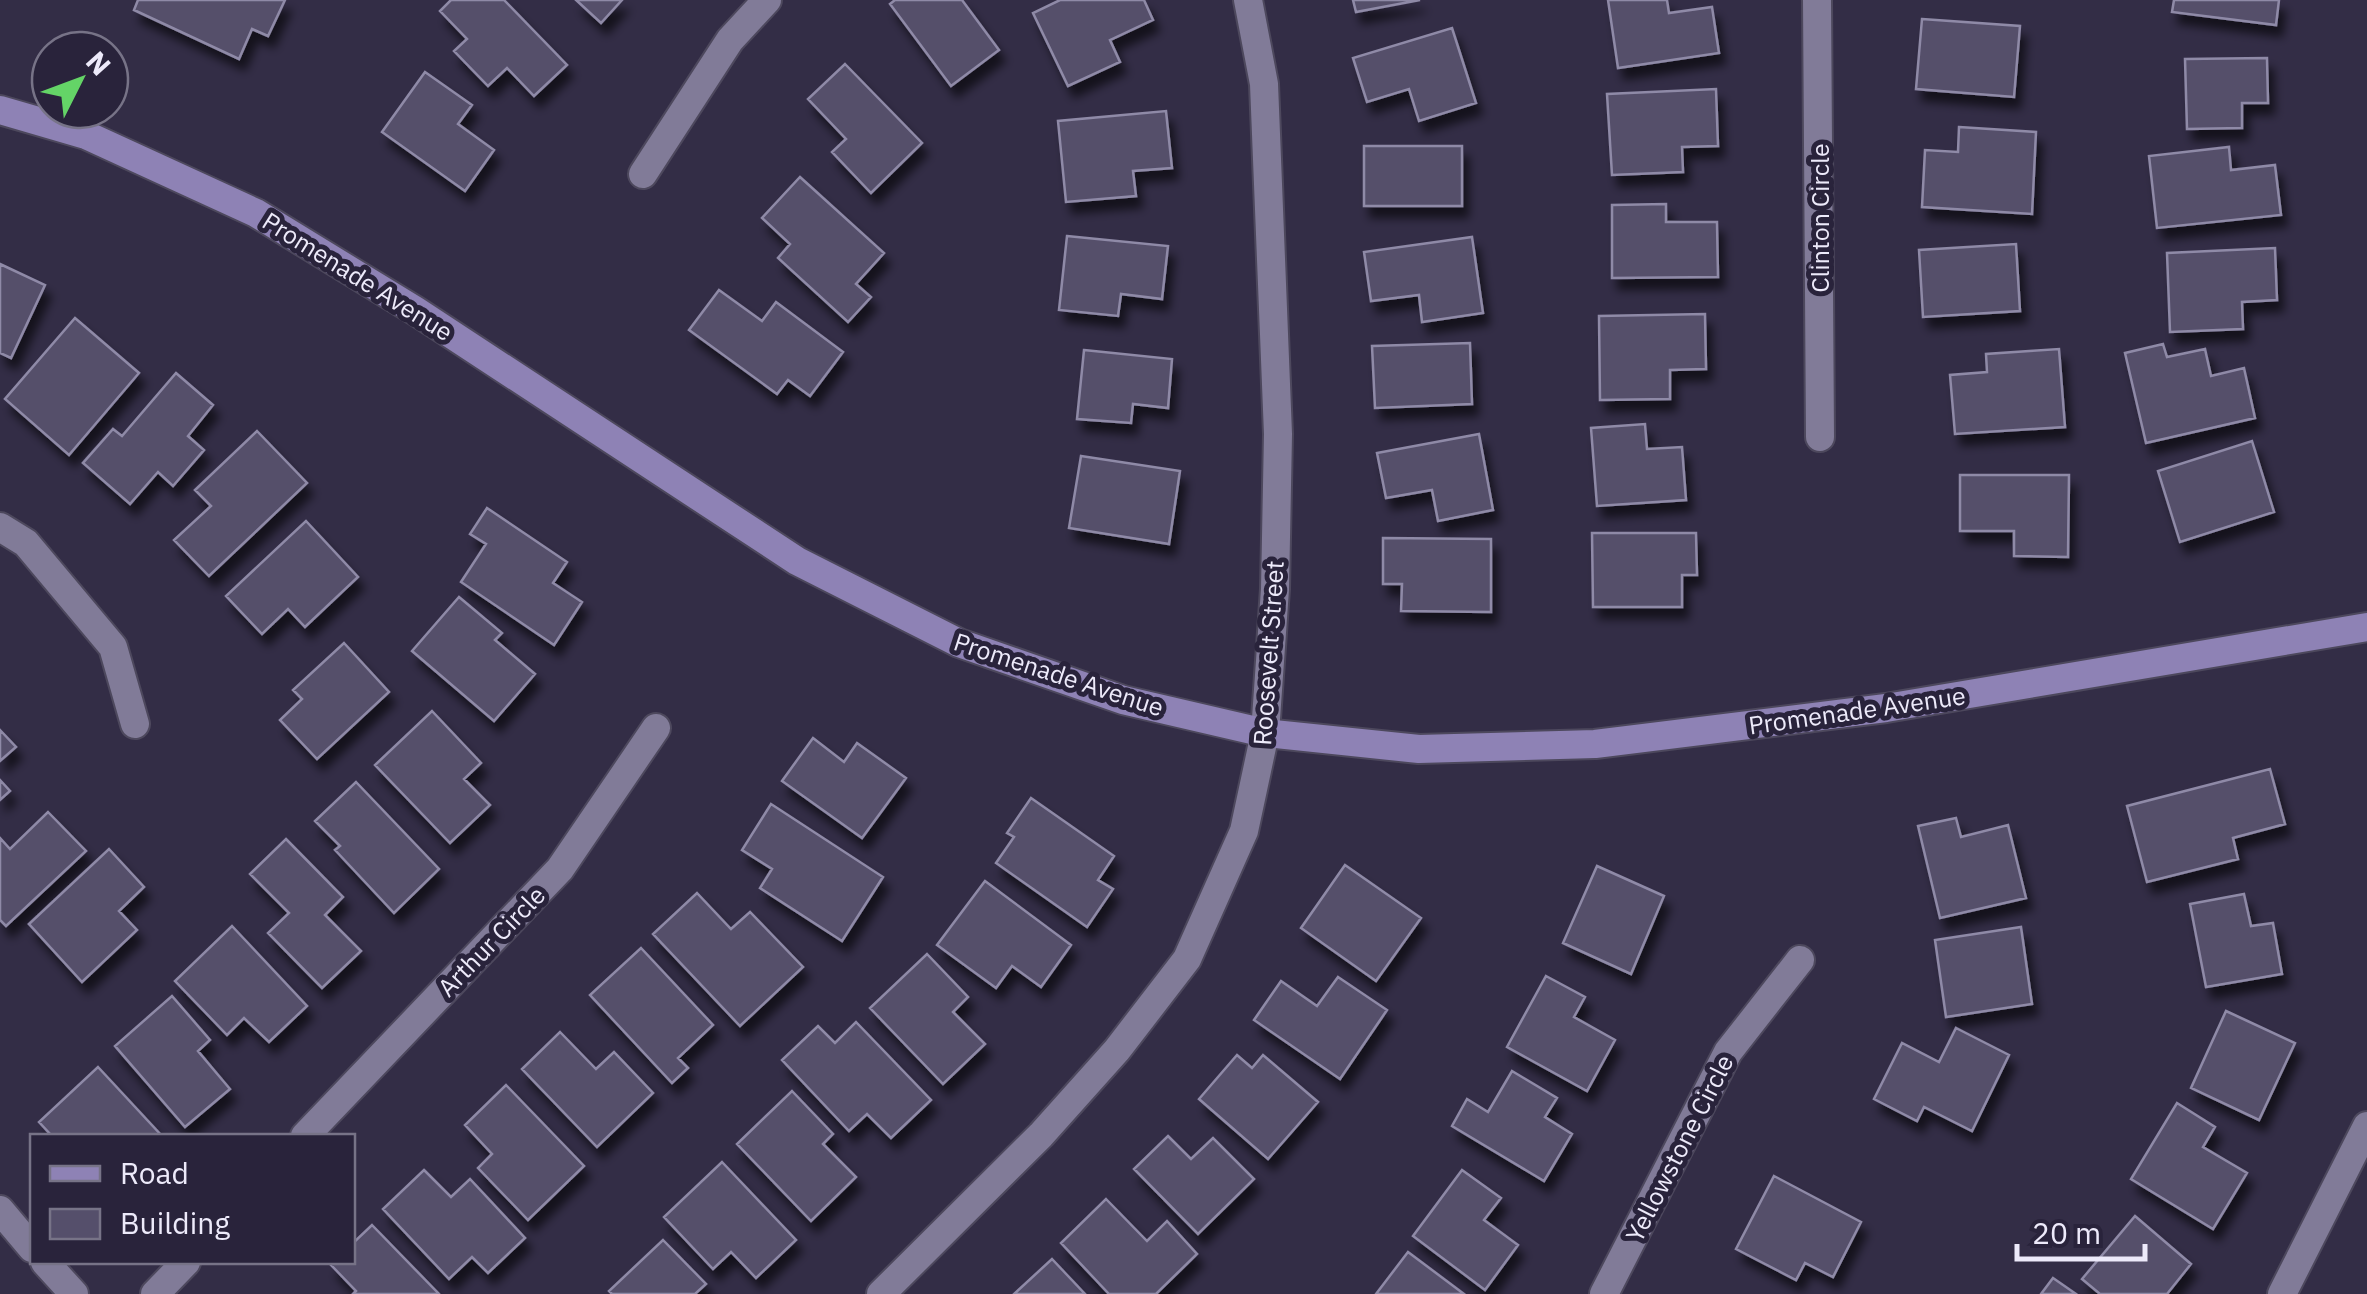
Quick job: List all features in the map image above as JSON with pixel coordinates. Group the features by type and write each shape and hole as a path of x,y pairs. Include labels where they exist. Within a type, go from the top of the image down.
{"main road":[{"name":"Promenade Avenue","path":"0,110 86,135 256,213 416,312 797,561 959,644 1122,700 1266,733 1419,749 1595,744 1886,708 2367,627"}],"street":[{"path":"643,174 730,40 767,0"},
{"name":"Roosevelt Street","path":"881,1294 1041,1135 1117,1050 1188,959 1244,831 1266,733 1275,589 1278,434 1264,84 1248,0"},
{"name":"Clinton Circle","path":"1818,0 1820,437"},
{"path":"0,527 26,543 113,646 135,724"},
{"name":"Arthur Circle","path":"307,1134 560,869 656,728"},
{"name":"Yellowstone Circle","path":"1607,1293 1728,1052 1800,960"},
{"path":"2282,1294 2367,1126"},
{"path":"0,1210 30,1246"},
{"path":"47,1264 74,1294"},
{"path":"155,1294 184,1264"}],"building":[{"path":"138,0 285,0 268,36 252,29 239,59 134,10"},
{"path":"451,0 504,0 567,65 534,96 507,68 488,86 454,51 467,39 440,11"},
{"path":"576,0 622,0 601,23"},
{"path":"895,0 962,0 999,50 951,86 890,4"},
{"path":"1060,0 1144,0 1153,20 1110,40 1120,62 1068,86 1033,13"},
{"path":"1353,0 1420,0 1356,12"},
{"path":"1608,0 1667,0 1669,13 1712,7 1719,53 1618,68"},
{"path":"2174,0 2279,0 2276,25 2172,12"},
{"path":"1922,19 2020,26 2014,97 1916,89"},
{"path":"1452,28 1476,103 1419,121 1409,89 1367,102 1353,58"},
{"path":"2267,58 2268,103 2242,103 2242,128 2187,129 2185,59"},
{"path":"845,64 922,143 871,193 832,152 846,139 808,99"},
{"path":"425,72 472,105 458,124 494,150 465,191 382,132"},
{"path":"1716,89 1718,146 1682,147 1683,172 1612,175 1607,94"},
{"path":"1166,111 1172,168 1133,171 1136,196 1066,202 1058,121"},
{"path":"1959,127 2036,132 2032,214 1922,207 1925,150 1958,152"},
{"path":"1364,146 1462,146 1462,206 1364,206"},
{"path":"2229,147 2231,170 2275,165 2281,215 2157,228 2149,156"},
{"path":"800,177 884,253 856,284 871,297 848,322 778,258 790,244 762,218"},
{"path":"1666,204 1666,222 1717,222 1718,277 1612,278 1612,205"},
{"path":"1067,236 1168,246 1162,299 1121,294 1118,316 1059,310"},
{"path":"1472,237 1483,313 1422,322 1419,295 1371,301 1364,252"},
{"path":"2016,244 2020,311 1923,317 1919,250"},
{"path":"2275,248 2277,300 2242,302 2243,329 2170,332 2167,253"},
{"path":"0,264 45,285 11,358 0,353"},
{"path":"719,290 762,321 776,302 843,352 810,396 788,380 777,394 689,330"},
{"path":"1705,314 1706,369 1670,370 1670,399 1600,400 1599,316"},
{"path":"75,318 139,373 69,455 5,399"},
{"path":"1470,343 1472,404 1375,408 1372,346"},
{"path":"2163,344 2167,357 2205,349 2211,376 2244,368 2255,418 2146,443 2125,353"},
{"path":"2059,349 2065,427 1955,434 1950,375 1987,372 1986,354"},
{"path":"1084,350 1172,359 1168,408 1133,404 1131,423 1077,419"},
{"path":"176,373 213,405 188,436 204,450 173,486 158,472 130,504 83,463 113,429 122,436"},
{"path":"1645,424 1647,449 1682,447 1686,500 1597,506 1591,428"},
{"path":"257,431 307,483 209,576 174,540 211,506 195,490"},
{"path":"1479,434 1493,510 1438,521 1432,490 1386,498 1377,453"},
{"path":"2252,441 2274,512 2180,542 2158,471"},
{"path":"1081,456 1180,471 1169,544 1069,528"},
{"path":"1960,475 2069,475 2068,557 2014,556 2014,531 1960,531"},
{"path":"487,508 567,562 553,583 582,602 554,645 461,582 486,544 470,534"},
{"path":"306,521 358,577 305,627 288,609 262,634 226,596"},
{"path":"1592,533 1696,533 1697,575 1682,575 1682,607 1593,607"},
{"path":"1383,538 1491,539 1491,612 1401,611 1402,584 1383,584"},
{"path":"459,597 502,633 495,640 535,674 494,721 412,651"},
{"path":"344,643 389,692 317,759 280,720 302,699 293,690"},
{"path":"432,711 481,763 464,779 490,805 450,843 375,765"},
{"path":"0,730 16,747 0,761"},
{"path":"813,738 844,762 857,743 906,778 862,838 782,781"},
{"path":"2270,769 2285,824 2233,838 2238,859 2147,882 2127,806"},
{"path":"0,780 10,791 0,800"},
{"path":"356,782 439,869 394,913 335,850 340,846 315,821"},
{"path":"1031,798 1114,856 1098,880 1113,889 1087,927 996,863 1014,837 1007,833"},
{"path":"771,804 883,877 842,941 760,888 772,869 742,850"},
{"path":"48,812 86,851 6,926 0,920 0,838 10,849"},
{"path":"1956,818 1961,837 2008,825 2026,898 1940,918 1918,826"},
{"path":"286,839 343,897 325,915 361,951 322,988 268,933 289,913 250,874"},
{"path":"109,849 144,887 119,911 137,930 82,982 29,924"},
{"path":"1345,865 1421,918 1376,981 1301,928"},
{"path":"1597,866 1664,896 1631,974 1563,943"},
{"path":"985,881 1071,945 1041,987 1012,966 996,988 937,945"},
{"path":"697,893 731,929 750,912 803,967 740,1026 653,934"},
{"path":"2244,894 2251,926 2273,923 2282,974 2206,987 2190,904"},
{"path":"232,926 307,1006 269,1042 244,1018 227,1035 175,981"},
{"path":"2021,927 2032,1004 1946,1017 1935,940"},
{"path":"641,948 713,1025 678,1058 688,1068 672,1083 590,995"},
{"path":"927,954 968,997 953,1012 985,1044 943,1084 870,1008"},
{"path":"1546,976 1585,997 1574,1017 1615,1040 1587,1091 1507,1047"},
{"path":"1338,977 1387,1010 1340,1079 1254,1020 1281,981 1317,1006"},
{"path":"172,996 210,1040 198,1051 230,1089 185,1127 115,1046"},
{"path":"2226,1011 2295,1043 2259,1120 2191,1088"},
{"path":"856,1022 931,1100 891,1138 867,1114 849,1131 782,1060 818,1026 835,1043"},
{"path":"1956,1028 2009,1055 1972,1131 1924,1107 1917,1121 1874,1099 1902,1043 1939,1062"},
{"path":"560,1032 596,1069 614,1052 653,1093 597,1147 522,1069"},
{"path":"1237,1055 1252,1068 1263,1055 1318,1102 1268,1159 1199,1099"},
{"path":"98,1067 160,1134 50,1134 39,1122"},
{"path":"1512,1071 1557,1098 1545,1117 1572,1134 1544,1181 1452,1126 1467,1099 1488,1112"},
{"path":"506,1085 584,1166 528,1220 478,1168 492,1154 465,1125"},
{"path":"792,1091 833,1134 823,1144 856,1177 811,1221 737,1144"},
{"path":"2177,1103 2215,1127 2203,1147 2247,1173 2213,1229 2131,1179"},
{"path":"1168,1136 1191,1159 1213,1138 1254,1179 1198,1234 1134,1169"},
{"path":"722,1162 796,1240 756,1278 731,1252 713,1269 664,1217"},
{"path":"424,1170 451,1197 470,1179 525,1238 488,1273 472,1257 449,1279 383,1209"},
{"path":"1462,1170 1501,1198 1484,1220 1518,1245 1485,1290 1413,1236"},
{"path":"1774,1176 1861,1222 1833,1277 1805,1263 1796,1280 1736,1249"},
{"path":"1106,1199 1147,1241 1167,1221 1197,1254 1156,1294 1109,1294 1061,1243"},
{"path":"2135,1216 2191,1264 2167,1294 2100,1294 2082,1279"},
{"path":"372,1225 439,1294 353,1294 356,1291 331,1265 355,1264 355,1241"},
{"path":"663,1240 706,1284 695,1294 609,1291"},
{"path":"1408,1252 1464,1294 1376,1294"},
{"path":"1052,1259 1085,1294 1014,1294"},
{"path":"2053,1278 2076,1294 2041,1294"}]}
